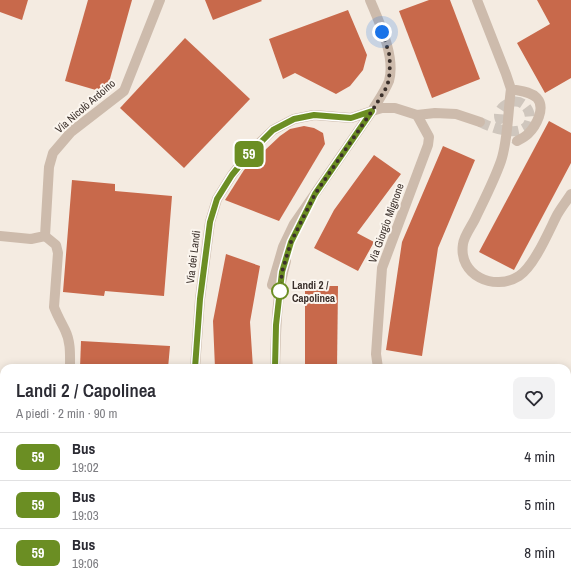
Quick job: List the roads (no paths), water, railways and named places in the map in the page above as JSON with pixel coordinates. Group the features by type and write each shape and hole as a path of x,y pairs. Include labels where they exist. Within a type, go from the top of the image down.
{"street":[{"name":"Via Nicolò Ardoino","path":"45,236 49,167 53,153 72,132 124,91 160,0"},
{"path":"272,285 283,246 294,224 372,111 385,90 389,80 389,53 370,0"},
{"path":"477,0 506,74 510,89 501,160 490,188 463,242 463,255 465,263 471,271 480,278 489,282 500,283 510,281 521,275 529,266 556,216 571,194"},
{"path":"510,89 529,93 536,98 541,109 540,114 530,132 517,141"},
{"name":"Via dei Landi","path":"195,364 200,299 210,222 217,199 232,175 249,154 273,130 294,119 314,115 351,118 382,108 395,108 417,115"},
{"path":"417,115 436,113 456,114 480,122"},
{"name":"Via Giorgio Mignone","path":"377,364 376,354 382,268 428,145 429,137 417,115"},
{"path":"275,364 276,325 282,272 291,242 315,194"},
{"path":"0,236 31,239 45,236 56,246 58,253 54,307 66,331 70,346 70,364"}],"tunnel":[{"path":"480,122 506,131 510,131 521,130 527,126 530,119 526,106 520,102 513,102 504,106 500,110 499,115 502,124 506,129 510,133 517,141"}],"place":[{"name":"Landi 2 / Capolinea","path":"280,291"}]}
